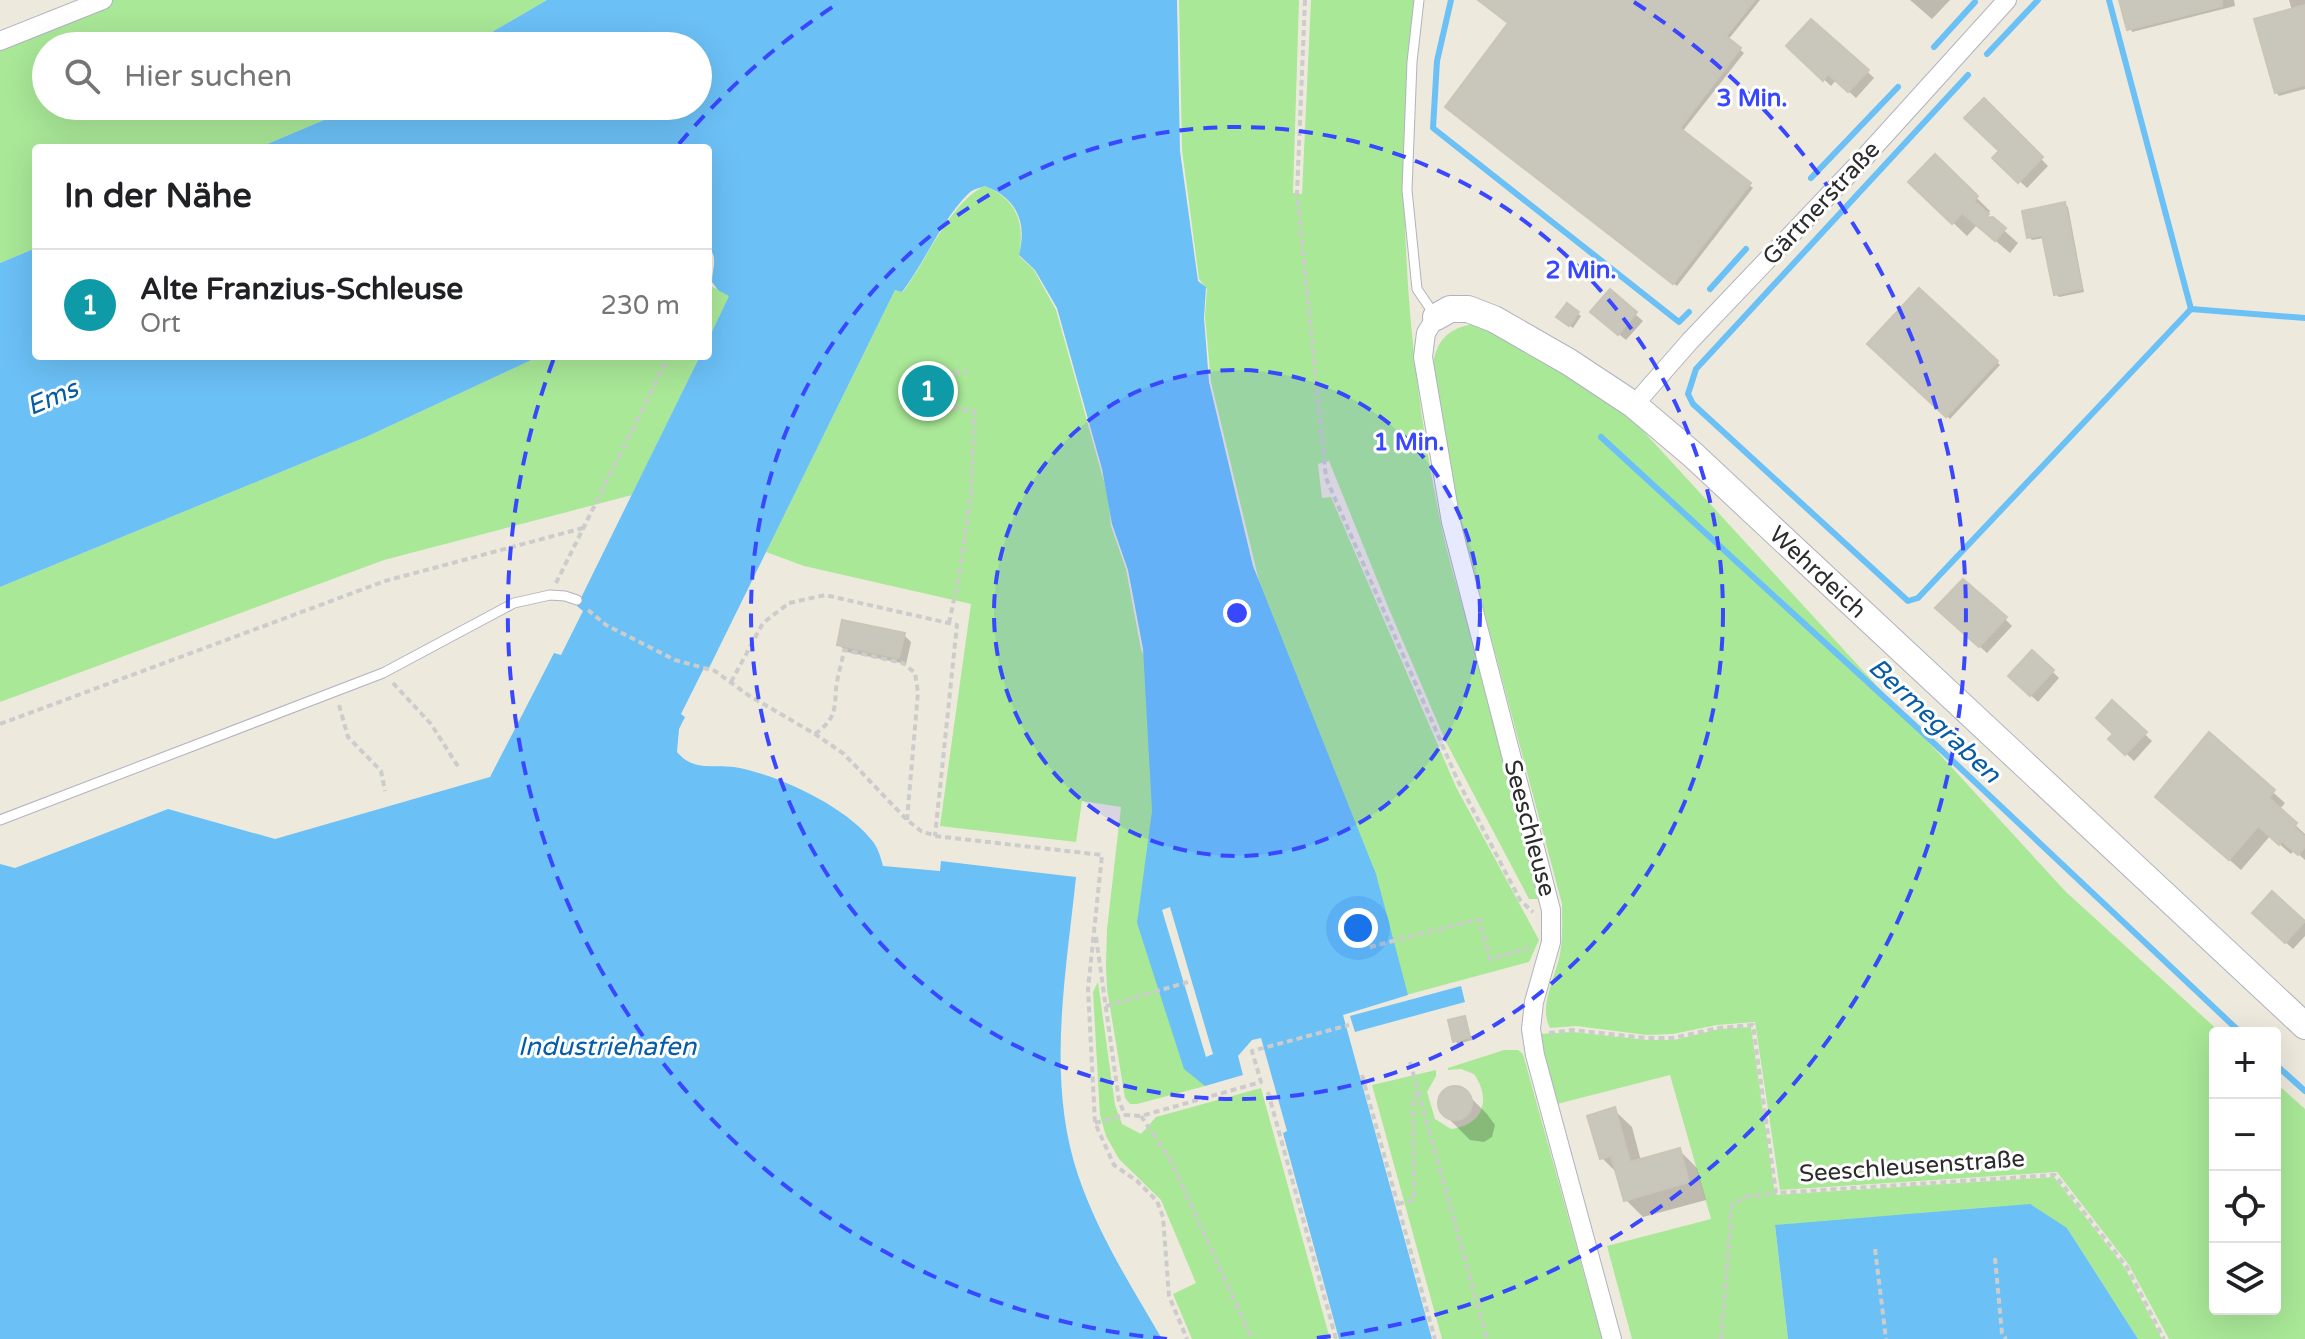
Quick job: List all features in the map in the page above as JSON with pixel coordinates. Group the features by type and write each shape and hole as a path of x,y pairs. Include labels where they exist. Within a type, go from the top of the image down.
{"street":[{"path":"0,41 103,0"},
{"name":"Gärtnerstraße","path":"1634,405 2007,0"},
{"name":"Wehrdeich","path":"1436,317 1450,309 1468,309 1494,319 1569,362 1634,405 1703,465 2305,1026"},
{"name":"Seeschleuse","path":"1436,317 1426,333 1423,357 1451,522 1551,910 1551,936 1534,1002 1531,1029 1535,1055 1612,1339"}],"lane":[{"path":"1419,0 1412,62 1407,190 1417,289 1436,317"},
{"path":"0,820 383,673 514,603 550,595 577,600"}],"path":[{"path":"1305,0 1297,194 1326,478 1458,781 1520,900 1551,936 1490,959 1479,919 1370,947"},
{"path":"550,595 667,360"},
{"path":"949,623 971,494 974,411 948,407 948,373 967,372"},
{"path":"0,724 385,581 583,528"},
{"path":"731,682 763,623 789,603 825,595 957,625 935,836"},
{"path":"577,600 606,625 675,660 715,671 748,695 815,734 844,754 921,831 935,836 1102,855 1088,996 1095,1123 1114,1165 1137,1181 1157,1201 1165,1229 1169,1296 1187,1339"},
{"path":"815,734 827,725 838,702 836,689 844,650 903,663 915,673 918,692 907,820"},
{"path":"383,673 431,724 459,768"},
{"path":"334,691 348,737 381,771 385,791"},
{"path":"1095,932 1119,1101 1125,1115"},
{"path":"1106,1006 1188,982"},
{"path":"1095,1123 1125,1115 1141,1116 1261,1082 1252,1051 1349,1025"},
{"name":"Seeschleusenstraße","path":"1531,1029 1546,1033 1573,1030 1673,1038 1718,1028 1753,1025 1776,1193 2055,1175 2127,1267 2164,1339"},
{"path":"1410,1062 1487,1339"},
{"path":"1362,1075 1435,1339"},
{"path":"1398,1204 1414,1200 1413,1100 1418,1090"},
{"path":"1268,1092 1336,1339"},
{"path":"1141,1116 1170,1159 1252,1339"},
{"path":"1721,1339 1732,1204 1745,1197 1776,1193"},
{"path":"1875,1249 1886,1339"},
{"path":"1995,1258 2002,1333 2006,1339"}],"green space":[{"path":"81,0 547,0 492,32 32,32 32,120 324,120 267,144 32,144 32,250 0,263 0,46"},
{"path":"1179,0 1299,0 1293,193 1302,194 1311,0 1415,0 1405,131 1405,197 1411,328 1419,394 1444,539 1539,899 1529,899 1445,740 1329,461 1318,464 1322,498 1331,497 1456,787 1539,940 1529,962 1395,998 1299,747 1211,382 1205,316 1207,289 1199,279 1182,150"},
{"path":"985,186 1011,205 1021,233 1019,256 1034,270 1056,310 1108,496 1111,526 1126,569 1141,649 1161,696 1160,940 1205,1086 1137,1104 1130,1104 1125,1098 1107,989 1107,929 1121,807 1082,801 1076,842 940,826 971,604 804,566 766,552 895,290 903,292 950,218"},
{"path":"712,287 730,295 712,332"},
{"path":"1473,324 1495,330 1624,410 2066,892 2214,1027 2209,1027 2209,1315 2281,1315 2281,1087 2305,1109 2305,1339 2169,1339 2129,1265 2057,1172 1780,1190 1755,1022 1647,1035 1576,1026 1550,1028 1546,1010 1560,954 1562,904 1460,521 1432,367 1440,343 1456,329"},
{"path":"531,360 698,360 632,495 384,560 0,702 0,587 366,437"},
{"path":"1098,982 1115,1105 1122,1124 1141,1134 1156,1117 1261,1088 1330,1339 1192,1339 1173,1294 1196,1283 1161,1200 1119,1159 1106,1136 1100,1115 1093,992"},
{"path":"1751,1027 1775,1195 2054,1177 2125,1268 2162,1339 2138,1339 2067,1228 1775,1226 1788,1339 1632,1339 1607,1246 1711,1219 1670,1075 1557,1104 1538,1034 1573,1032 1674,1040 1719,1029"},
{"path":"1504,1050 1518,1050 1523,1054 1602,1339 1442,1339 1372,1085 1436,1070 1427,1092 1435,1119 1451,1129 1462,1127 1477,1117 1483,1102 1482,1093 1474,1074 1448,1068"}],"water":[{"name":"Industriehafen","path":"547,0 1177,0 1180,151 1198,281 1206,287 1204,318 1209,382 1253,566 1376,874 1408,995 1343,1015 1432,1339 1339,1339 1283,1133 1287,1131 1261,1038 1252,1040 1238,1056 1243,1075 1205,1086 1184,1069 1137,923 1152,811 1143,649 1128,570 1112,524 1102,469 1057,308 1035,270 1019,255 1022,233 1017,213 1005,198 985,186 971,192 959,203 902,292 895,290 708,670 703,670 681,714 685,717 679,729 677,752 697,765 734,767 770,777 830,805 862,830 875,845 883,866 940,871 941,861 1076,877 1061,1027 1063,1102 1068,1139 1095,1218 1162,1339 0,1339 0,864 15,868 168,809 275,839 490,777 554,653 561,655 583,611 577,606 698,360 712,360 712,332 729,296 712,282 712,144 267,144 324,120 712,120 712,32 492,32"},
{"name":"Ems","path":"32,250 32,360 531,360 366,437 0,587 0,263"},
{"path":"1461,986 1465,1002 1355,1032 1350,1016"},
{"path":"2030,1204 2067,1228 2138,1339 1788,1339 1775,1225"}],"pier":[{"path":"1170,907 1213,1054 1206,1057 1162,910"}],"building":[{"path":"1478,0 1755,0 1726,36 1741,48 1680,128 1751,183 1673,284 1445,107 1508,23"},
{"path":"2119,0 2222,0 2222,6 2127,30"},
{"path":"2305,5 2305,85 2275,93 2254,19"},
{"path":"1811,19 1869,70 1848,92 1828,74 1823,81 1786,46"},
{"path":"1984,98 2043,157 2018,183 1992,158 1999,151 1964,118"},
{"path":"1935,154 1978,196 1974,201 1989,214 1985,218 1993,217 2006,228 1995,241 1962,213 1952,224 1908,182"},
{"path":"2065,202 2082,289 2054,295 2042,235 2027,238 2022,211"},
{"path":"1919,288 1998,361 1946,417 1867,344"},
{"path":"1610,289 1637,312 1618,335 1590,312"},
{"path":"1567,303 1579,312 1569,326 1556,317"},
{"path":"1963,579 2007,617 1979,647 1935,608"},
{"path":"842,620 905,633 899,658 837,645"},
{"path":"2032,650 2054,670 2030,696 2008,676"},
{"path":"2112,700 2147,732 2125,755 2108,739 2113,734 2096,718"},
{"path":"2209,732 2275,790 2269,798 2297,823 2294,827 2305,837 2305,847 2298,855 2282,841 2279,845 2258,826 2229,860 2155,797"},
{"path":"2272,891 2305,921 2285,943 2252,913"},
{"path":"1465,1016 1470,1037 1453,1042 1448,1020"},
{"path":"1455,1086 1467,1091 1472,1103 1467,1115 1455,1120 1443,1115 1438,1103 1443,1091"},
{"path":"1615,1107 1630,1162 1680,1148 1689,1182 1624,1201 1611,1156 1600,1159 1587,1116"}],"waterway":[{"path":"1451,0 1437,61 1433,128 1679,322 1689,312"},
{"path":"1987,54 2038,0"},
{"path":"2109,0 2191,309"},
{"path":"1934,47 1975,2"},
{"path":"1968,75 1696,369 1688,394 1693,404 1908,601 1918,598 2191,309 2305,318"},
{"path":"1811,178 1898,87"},
{"path":"1710,289 1746,249"},
{"name":"Bermegraben","path":"1601,437 1921,731 2235,1027"},
{"name":"Bermegraben","path":"2281,1069 2305,1091"}],"place":[{"name":"Alte Franzius-Schleuse","path":"928,391"}]}
